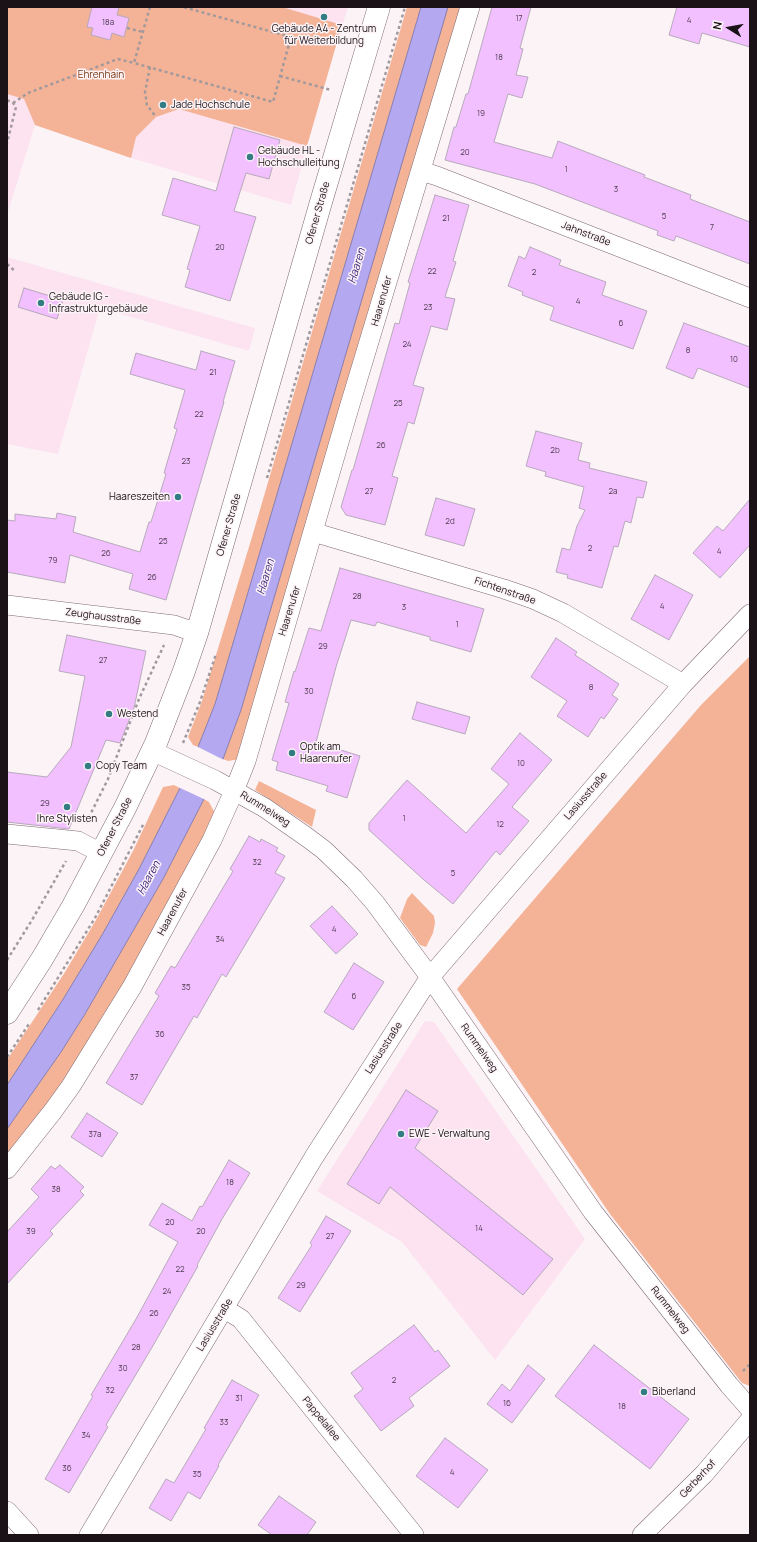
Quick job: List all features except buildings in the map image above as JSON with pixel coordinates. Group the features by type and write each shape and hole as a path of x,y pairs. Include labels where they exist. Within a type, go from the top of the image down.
{"main road":[{"name":"Ofener Straße","path":"7,1013 42,960 66,919 125,808 152,751 170,708 197,633 321,202 379,7"}],"street":[{"name":"Haarenufer","path":"7,1169 53,1112 132,987 212,840 246,761 470,7"},
{"name":"Jahnstraße","path":"421,171 750,298"},
{"name":"Fichtenstraße","path":"313,532 504,589 533,600 563,613 683,684"},
{"name":"Zeughausstraße","path":"7,605 174,625 197,633"},
{"name":"Lasiusstraße","path":"89,1535 225,1309 314,1157 430,977 683,684 750,614"},
{"name":"Rummelweg","path":"152,751 246,796 286,822 324,850 354,879 375,903 430,977 593,1212 729,1385 750,1409"},
{"path":"7,834 78,841 101,853"},
{"name":"Pappelallee","path":"225,1309 241,1319 414,1535"},
{"name":"Gerberhof","path":"642,1535 704,1474 750,1420"},
{"path":"7,1511 29,1535"}],"path":[{"path":"134,62 150,7"},
{"path":"13,103 28,93 118,59 134,62 273,102 291,37 183,7"},
{"path":"266,482 405,7"},
{"path":"126,28 143,32"},
{"path":"150,67 145,92 147,105 156,117"},
{"path":"280,76 331,90 329,98"},
{"path":"7,100 13,103 16,107 7,143"},
{"path":"7,264 16,272"},
{"path":"7,960 78,841 108,779 139,699 174,625"},
{"path":"184,739 200,702 217,649"}],"shaded area":[{"name":"Ehrenhain","path":"7,7 348,7 323,87 291,205 131,158 35,125 7,215"},
{"path":"7,257 255,328 249,351 100,308 58,454 7,444"},
{"path":"425,1021 434,1022 585,1239 495,1360 402,1242 317,1191"}],"green space":[{"name":"Ehrenhain","path":"7,7 282,7 342,25 307,146 179,109 156,117 136,137 131,158 35,125 24,99 7,94"},
{"path":"407,7 421,7 215,704 198,747 193,745 188,737 202,701 252,537"},
{"path":"447,7 463,7 240,759 228,761 223,759 241,710"},
{"path":"750,656 750,1386 742,1383 610,1214 457,989 701,705"},
{"path":"259,781 316,810 312,827 255,790"},
{"path":"174,785 180,788 139,869 102,935 62,1001 7,1085 7,1060 65,972 96,920 133,851 163,787"},
{"path":"204,799 209,802 217,817 179,888 78,1062 7,1159 7,1129 61,1052 85,1014 163,879"},
{"path":"412,893 434,916 435,923 433,933 426,947 420,945 400,918 407,899"}],"water":[{"name":"Haaren","path":"421,7 448,7 241,710 223,759 163,879 85,1014 61,1052 7,1129 7,1085 62,1001 102,935 139,869 180,788 215,704"}],"pier":[{"path":"196,746 224,760 206,800 178,787"}],"place":[{"name":"Gebäude A4 - Zentrum für Weiterbildung","path":"324,17"},
{"name":"Jade Hochschule","path":"163,105"},
{"name":"Gebäude HL - Hochschulleitung","path":"250,157"},
{"name":"Gebäude IG - Infrastrukturgebäude","path":"41,303"},
{"name":"Haareszeiten","path":"178,497"},
{"name":"Westend","path":"109,714"},
{"name":"Optik am Haarenufer","path":"292,753"},
{"name":"Copy Team","path":"88,766"},
{"name":"Ihre Stylisten","path":"67,807"},
{"name":"EWE - Verwaltung","path":"401,1134"},
{"name":"Biberland","path":"644,1392"}]}
